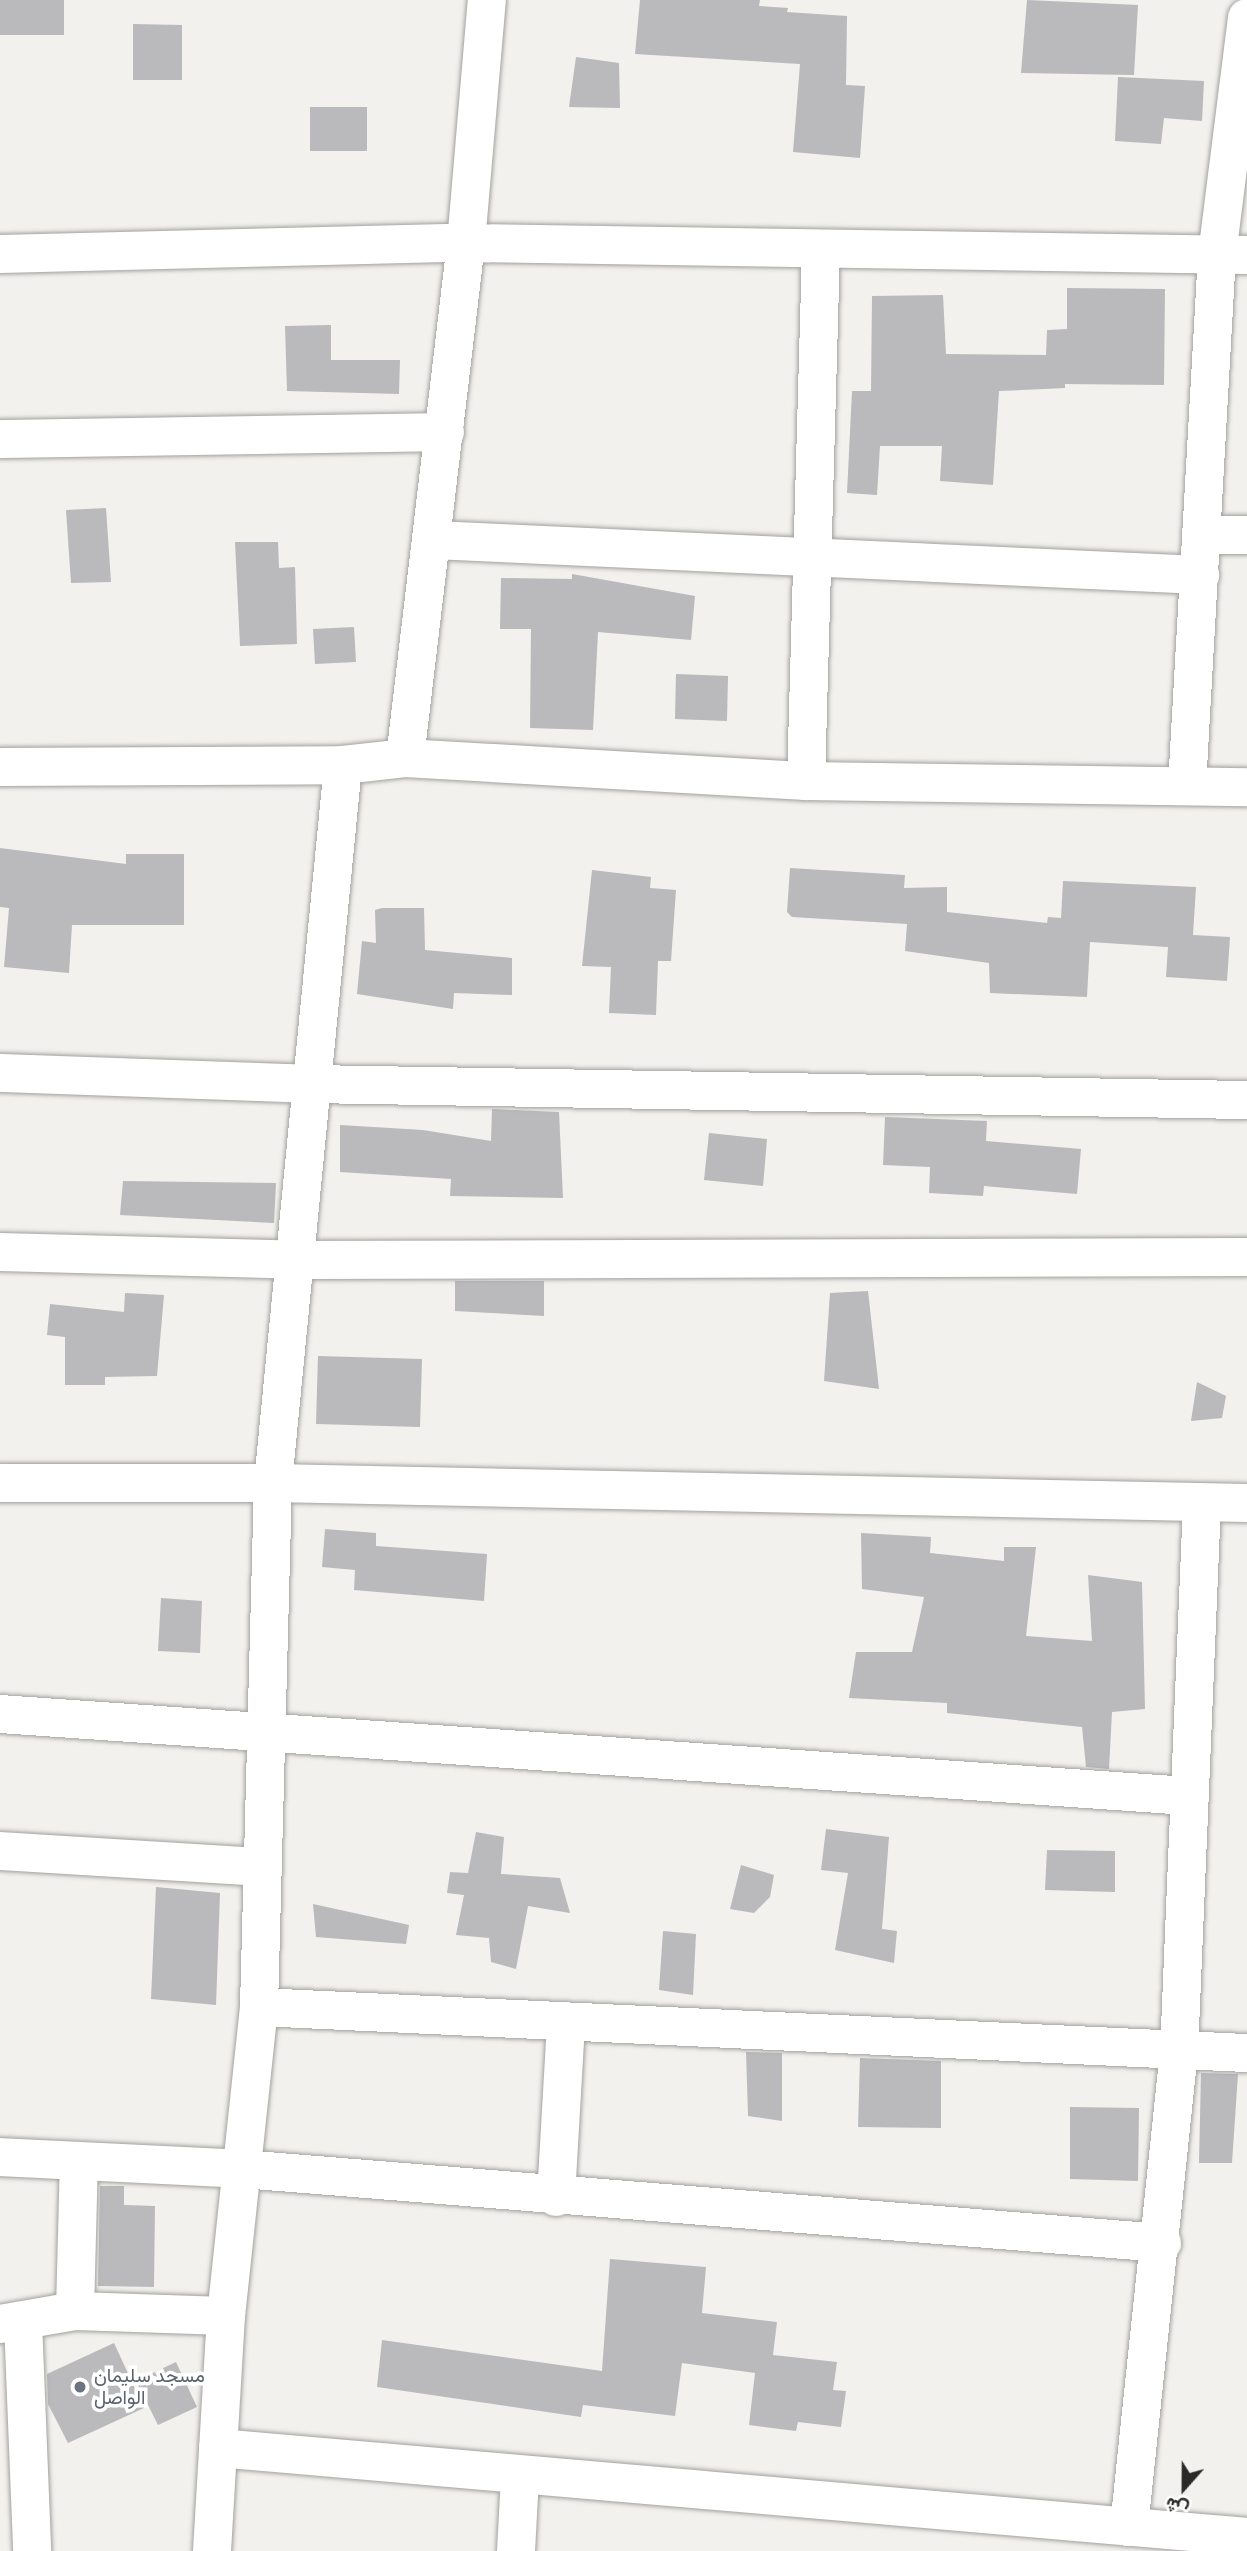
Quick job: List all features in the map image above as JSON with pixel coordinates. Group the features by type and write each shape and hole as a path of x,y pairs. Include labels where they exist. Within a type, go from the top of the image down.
{"street":[{"path":"405,758 434,540 466,243 487,0"},
{"path":"1187,786 1201,535 1232,255 1247,18"},
{"path":"0,254 466,243 821,252 1232,255"},
{"path":"806,781 810,560 821,252"},
{"path":"0,439 444,432"},
{"path":"1201,535 1247,535"},
{"path":"434,540 810,560 1200,575"},
{"path":"0,767 343,765 405,758 806,781 1247,787"},
{"path":"212,2551 226,2316 259,2007 273,1483 299,1260 310,1084 343,765"},
{"path":"0,1073 310,1084 1247,1100"},
{"path":"0,1252 299,1260 1247,1257"},
{"path":"0,1483 273,1483 1247,1503"},
{"path":"1129,2527 1162,2243 1179,2052 1202,1503"},
{"path":"0,1714 1189,1796"},
{"path":"0,1852 261,1867"},
{"path":"259,2007 1179,2052 1247,2053"},
{"path":"556,2197 566,2022"},
{"path":"0,2157 242,2169 556,2197 1162,2243"},
{"path":"75,2311 79,2162"},
{"path":"32,2551 11,2323 75,2311 226,2316"},
{"path":"218,2448 1247,2537"},
{"path":"516,2551 520,2476"}],"building":[{"path":"0,0 64,0 64,35 0,35"},
{"path":"640,0 760,0 759,6 788,8 787,12 847,16 846,85 865,86 860,158 793,152 800,64 635,54"},
{"path":"1027,0 1138,5 1134,75 1021,73"},
{"path":"133,24 182,25 182,80 133,80"},
{"path":"576,57 619,63 620,108 569,107"},
{"path":"1118,77 1204,81 1202,121 1164,118 1161,144 1115,141"},
{"path":"310,107 367,107 367,151 310,151"},
{"path":"1067,288 1165,289 1164,385 1065,384 1065,388 999,391 993,485 940,481 942,446 880,446 877,495 847,493 852,391 871,391 872,296 943,295 946,354 1046,355 1047,330 1067,329"},
{"path":"331,325 331,360 400,360 399,394 287,391 285,326"},
{"path":"106,508 111,582 71,583 66,510"},
{"path":"235,542 278,542 279,568 295,567 297,644 240,646"},
{"path":"572,574 695,596 691,640 598,632 593,730 530,728 531,629 500,629 501,578 572,579"},
{"path":"354,627 356,662 315,664 313,629"},
{"path":"676,674 728,676 727,721 675,719"},
{"path":"0,848 126,864 126,854 184,854 184,925 72,925 69,973 4,967 9,908 0,907"},
{"path":"790,868 905,875 904,888 947,887 947,912 1047,923 1048,917 1061,918 1063,881 1196,887 1193,935 1230,937 1227,981 1166,977 1168,947 1090,942 1087,997 990,993 989,963 905,951 907,924 792,917 787,912"},
{"path":"592,870 651,877 650,888 676,890 671,961 658,961 656,1015 609,1013 611,967 582,966"},
{"path":"424,908 425,950 512,958 512,995 454,993 453,1009 357,994 362,941 376,943 375,910"},
{"path":"492,1109 559,1112 563,1198 450,1196 451,1179 340,1172 340,1125 423,1130 491,1141"},
{"path":"885,1117 987,1121 986,1141 1081,1149 1077,1194 984,1186 983,1196 929,1193 930,1167 883,1165"},
{"path":"709,1133 767,1139 763,1186 704,1180"},
{"path":"123,1181 276,1183 274,1223 120,1215"},
{"path":"455,1281 544,1281 544,1316 455,1311"},
{"path":"868,1291 879,1389 824,1381 830,1293"},
{"path":"125,1293 164,1295 157,1376 105,1377 105,1385 65,1385 65,1337 47,1335 50,1304 124,1312"},
{"path":"318,1356 422,1359 420,1427 316,1424"},
{"path":"1197,1382 1226,1396 1222,1418 1191,1421"},
{"path":"325,1529 376,1533 376,1546 487,1554 484,1601 354,1590 355,1570 322,1567"},
{"path":"861,1533 931,1537 930,1553 1004,1561 1004,1547 1036,1547 1026,1636 1092,1641 1088,1575 1142,1582 1145,1709 1112,1712 1109,1769 1086,1767 1082,1727 947,1713 947,1703 849,1698 856,1652 912,1652 924,1597 862,1589"},
{"path":"161,1598 202,1601 200,1653 158,1651"},
{"path":"826,1829 889,1837 882,1929 897,1931 894,1963 835,1950 848,1873 821,1870"},
{"path":"476,1832 504,1837 501,1874 560,1878 570,1913 528,1906 516,1969 491,1962 489,1938 456,1935 464,1895 447,1893 450,1872 468,1873"},
{"path":"1047,1850 1115,1851 1115,1892 1045,1890"},
{"path":"741,1865 774,1875 770,1897 754,1913 730,1909"},
{"path":"156,1887 220,1893 216,2005 151,1999"},
{"path":"313,1904 409,1925 406,1944 316,1937"},
{"path":"663,1931 696,1934 693,1995 659,1990"},
{"path":"746,2052 782,2053 782,2121 748,2116"},
{"path":"860,2058 941,2061 941,2128 858,2127"},
{"path":"1201,2073 1238,2074 1232,2163 1199,2163"},
{"path":"1070,2107 1139,2108 1138,2181 1070,2179"},
{"path":"100,2186 124,2186 124,2205 155,2206 154,2287 98,2286"},
{"path":"610,2259 706,2267 702,2313 777,2322 773,2355 837,2362 833,2390 846,2391 841,2427 798,2422 796,2431 749,2425 755,2373 682,2363 675,2416 583,2405 581,2417 377,2387 382,2340 602,2371"},
{"path":"114,2343 144,2408 68,2443 48,2404 47,2374"},
{"path":"176,2362 197,2407 158,2425 136,2381"}],"place":[{"name":"مسجد سليمان الواصل","path":"80,2387"}]}
